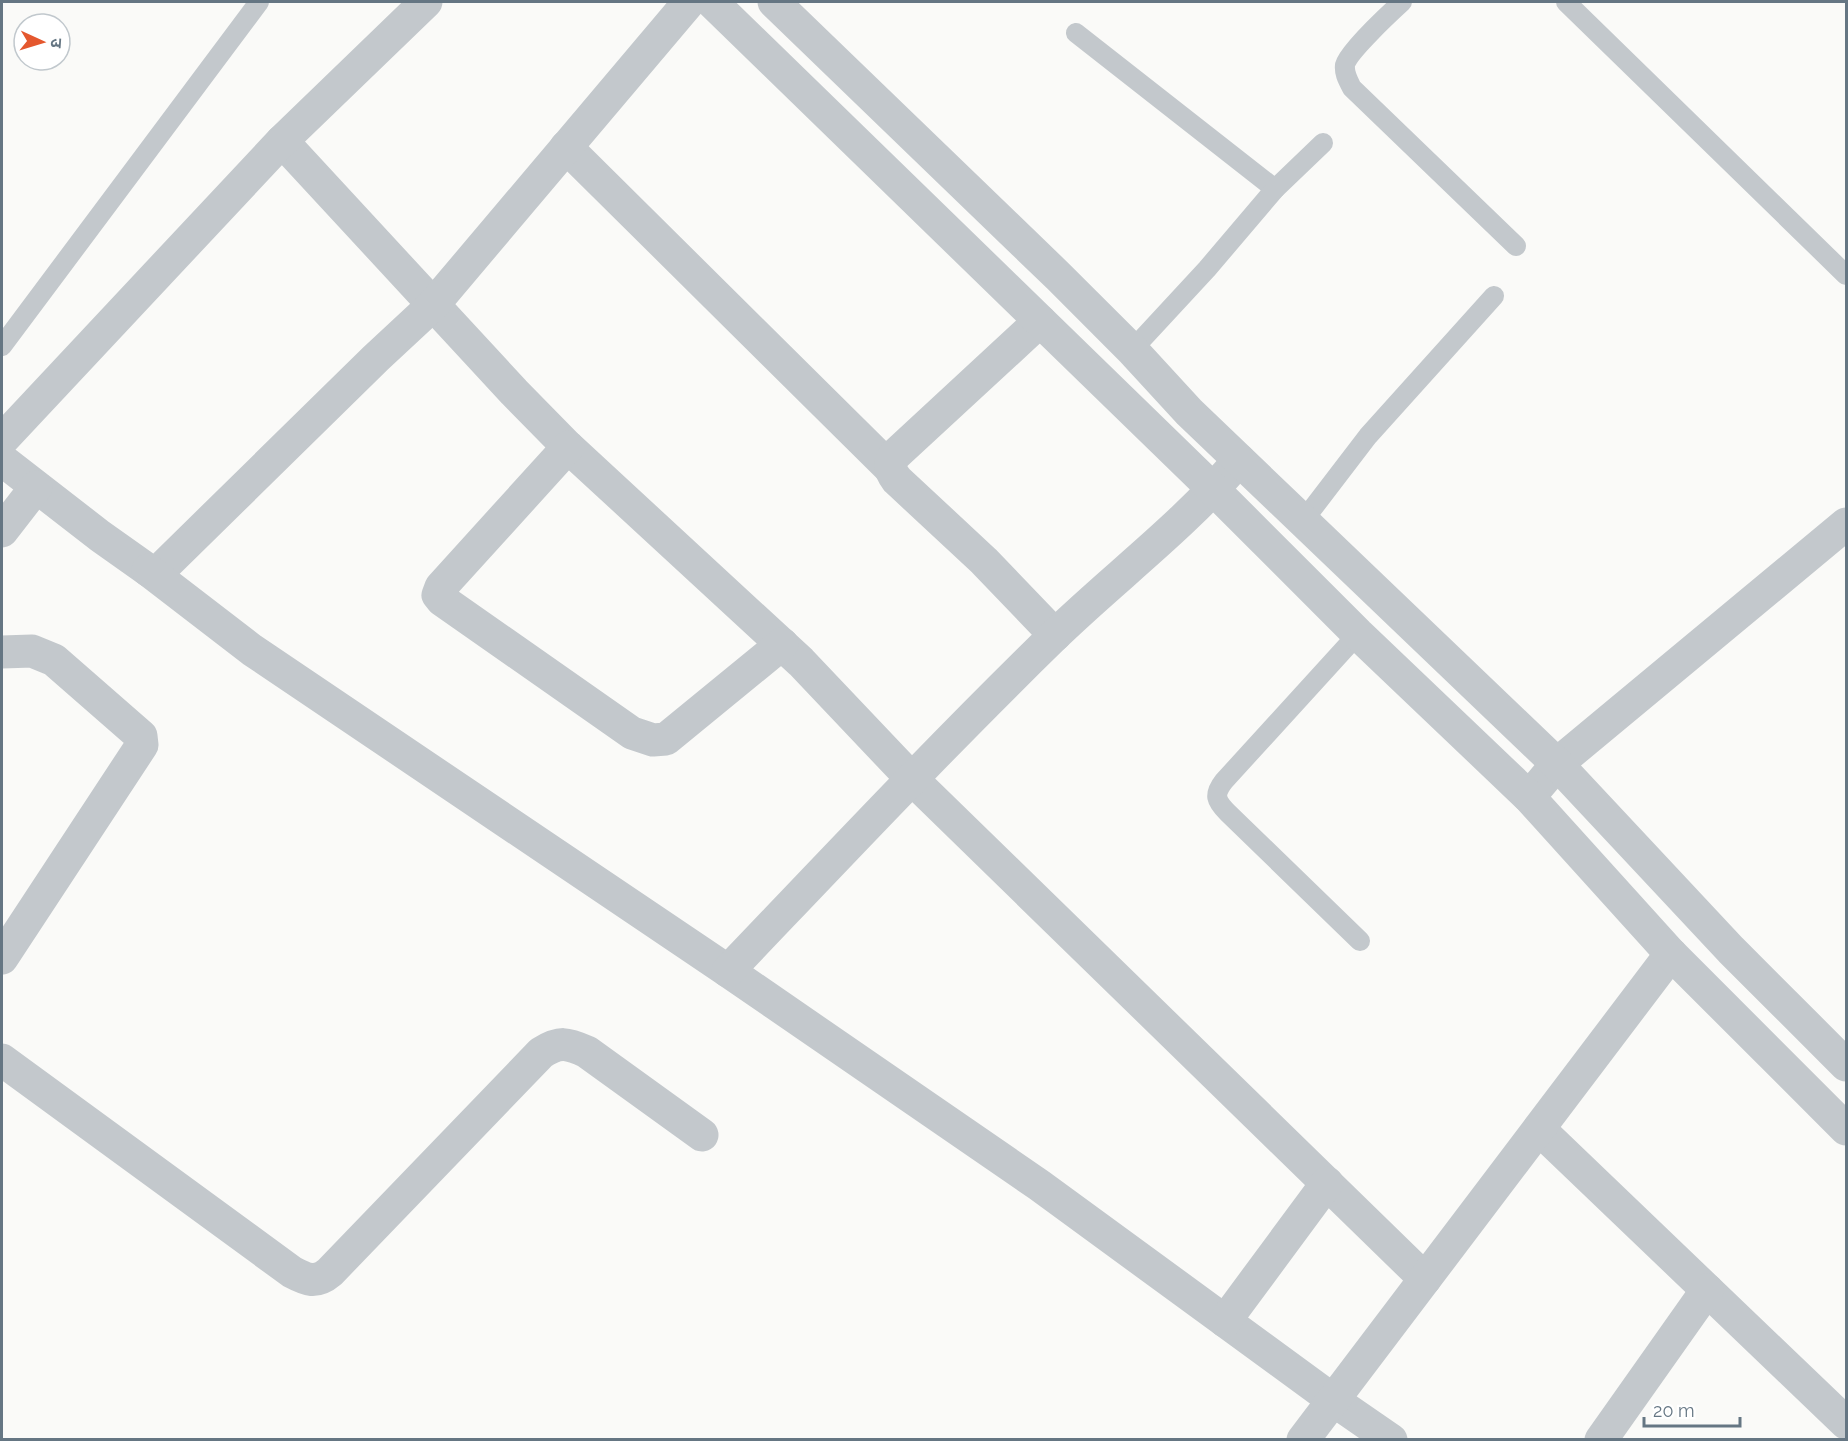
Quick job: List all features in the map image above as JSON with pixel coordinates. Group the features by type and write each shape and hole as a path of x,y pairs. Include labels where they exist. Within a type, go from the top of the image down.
{"street":[{"path":"2,440 282,141 426,2"},
{"path":"148,570 151,572 160,570 375,358 434,304 689,2"},
{"path":"712,2 1214,490 1358,634 1530,797 1671,954 1846,1129"},
{"path":"774,2 1132,350 1189,412 1557,764 1731,950 1846,1065"},
{"path":"282,141 568,447 782,644 911,778 1425,1279"},
{"path":"566,147 890,468 897,480 984,561 1055,635"},
{"path":"890,468 891,460 895,455 1040,321"},
{"path":"568,447 441,587 438,595 441,600 632,733 653,740 666,739 782,644"},
{"path":"2,460 252,650 728,971 1039,1185 1391,1440"},
{"path":"728,971 911,778 1055,635 1214,490 1239,460"},
{"path":"2,531 36,487"},
{"path":"1530,797 1557,764 1846,524"},
{"path":"2,652 32,651 54,660 143,740 142,745 2,958"},
{"path":"1303,1440 1671,954"},
{"path":"2,1060 292,1272 310,1280 322,1279 330,1272 541,1053 554,1044 571,1045 587,1052 702,1135"},
{"path":"1539,1129 1846,1424"},
{"path":"1225,1321 1327,1183"},
{"path":"1601,1440 1707,1290"}],"lane":[{"path":"2,346 259,2"},
{"path":"1402,2 1360,44 1346,63 1346,77 1352,88 1516,246"},
{"path":"1566,2 1846,274"},
{"path":"1076,33 1275,189"},
{"path":"1132,350 1207,269 1275,189 1323,142"},
{"path":"1303,521 1368,436 1494,296"},
{"path":"1358,634 1224,781 1218,789 1217,797 1220,805 1360,941"}]}
